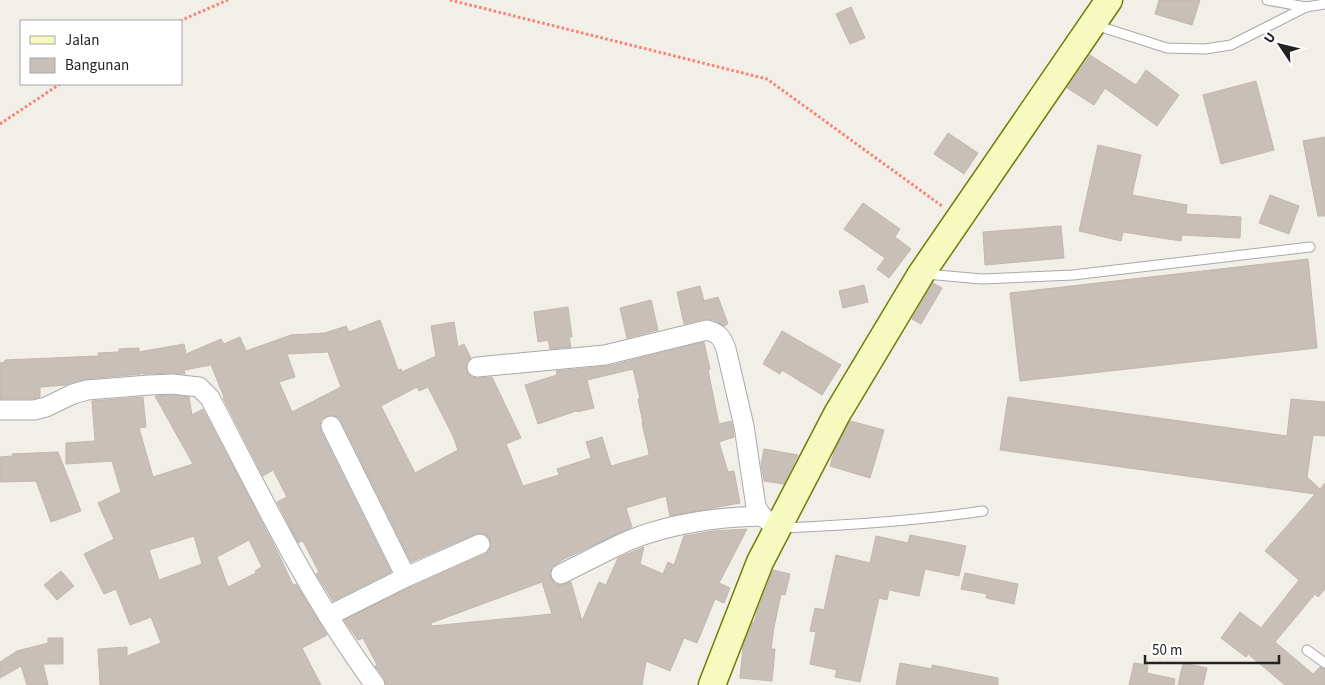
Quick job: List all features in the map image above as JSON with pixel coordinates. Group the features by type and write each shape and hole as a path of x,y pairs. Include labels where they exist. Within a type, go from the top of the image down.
{"street":[{"path":"712,685 760,562 770,522 921,274 1109,0"},
{"path":"477,367 605,355 707,330 718,334 722,339 728,359 744,426 756,507 770,522"},
{"path":"0,410 34,410 87,390 172,384 199,387 210,398 292,553 328,616 375,685"},
{"path":"331,426 406,577"},
{"path":"561,574 631,540 679,525 732,517 770,522"},
{"path":"328,616 406,577 480,544"}],"lane":[{"path":"1267,0 1306,7"},
{"path":"1093,24 1167,48 1205,49 1231,45 1306,7 1325,4"},
{"path":"921,274 982,279 1073,276 1310,248"},
{"path":"770,522 872,524 937,518 983,510"},
{"path":"1307,650 1325,663"}],"path":[{"path":"182,20 228,0"},
{"path":"450,0 767,78 959,218"},
{"path":"0,124 58,85"}],"building":[{"path":"1159,0 1200,0 1192,25 1155,14"},
{"path":"851,7 865,38 850,44 836,14"},
{"path":"1090,55 1136,85 1146,70 1179,95 1157,126 1105,88 1094,105 1067,88"},
{"path":"1256,81 1274,150 1221,164 1203,95"},
{"path":"948,133 978,153 964,174 934,154"},
{"path":"1325,137 1325,216 1318,216 1303,141"},
{"path":"1098,145 1141,155 1132,195 1187,205 1186,214 1241,217 1240,238 1182,235 1181,241 1123,232 1121,241 1079,231"},
{"path":"1270,195 1299,206 1289,234 1259,223"},
{"path":"863,203 900,229 895,237 911,249 889,278 877,269 885,258 844,229"},
{"path":"1061,226 1064,258 985,265 983,232"},
{"path":"1308,259 1317,348 1020,381 1010,293"},
{"path":"933,283 942,288 921,324 912,319"},
{"path":"864,285 868,302 843,308 839,291"},
{"path":"700,286 704,301 718,297 728,324 724,326 714,320 705,319 684,324 677,292"},
{"path":"651,300 658,330 627,338 620,308"},
{"path":"568,307 572,337 569,337 571,347 550,349 548,340 538,342 534,312"},
{"path":"380,320 398,370 401,369 402,372 436,356 431,326 454,322 458,347 464,344 471,358 466,368 468,373 472,377 478,378 492,377 521,438 506,444 523,486 559,475 557,469 591,458 586,442 602,437 611,466 649,455 633,369 587,380 594,408 576,411 538,424 525,385 557,375 556,371 608,366 704,342 719,424 731,421 733,428 734,437 719,442 728,472 734,471 740,503 670,516 666,496 626,508 632,527 564,559 552,567 550,573 555,584 561,585 571,582 582,621 599,582 606,585 618,558 644,547 640,564 663,574 668,562 674,565 684,536 713,531 747,529 719,583 730,588 724,603 715,599 697,643 684,638 670,671 646,661 642,685 386,685 384,678 375,666 377,665 363,638 358,640 344,620 485,554 491,546 490,540 482,533 476,534 411,562 338,417 331,415 321,420 321,431 391,572 333,601 316,574 319,572 304,543 302,541 298,543 277,502 287,497 273,470 263,476 223,398 211,365 184,370 185,374 143,374 141,371 141,374 86,379 65,385 40,387 40,397 33,399 0,399 0,363 5,362 5,360 99,356 98,353 119,352 119,349 139,348 139,352 184,344 186,354 221,339 224,344 240,337 246,351 291,335 325,333 346,326 349,332","holes":["328,352 341,387 292,412 279,382 295,377 287,354","417,387 419,391 428,387 453,436 458,450 415,473 381,406","542,582 552,614 432,626 431,623"]},
{"path":"782,331 841,365 822,395 782,370 780,374 763,364"},
{"path":"155,396 189,397 192,415 203,409 293,585 296,584 327,635 302,648 321,685 100,685 98,649 127,647 127,656 161,643 151,617 130,625 116,589 104,594 84,554 114,539 98,503 121,492 112,461 66,464 66,443 95,441 92,401 143,397 146,427 139,428 153,477 193,464","holes":["194,536 202,564 159,580 149,550","249,540 262,567 255,571 256,573 228,587 217,557"]},
{"path":"1008,397 1287,436 1291,399 1325,402 1325,436 1313,435 1307,477 1320,489 1325,483 1325,589 1318,597 1315,594 1275,642 1313,674 1320,667 1325,669 1325,685 1285,685 1248,654 1246,657 1221,638 1240,612 1261,628 1299,580 1265,551 1315,494 1000,450"},
{"path":"850,421 884,430 870,478 830,466 834,452"},
{"path":"764,449 798,455 784,484 764,481 761,464"},
{"path":"58,452 81,511 51,522 36,481 0,482 0,457 13,456 12,454"},
{"path":"910,535 966,546 959,576 925,569 919,596 889,590 887,600 879,598 860,682 835,677 837,670 810,664 816,632 810,631 815,608 824,610 836,555 870,563 876,536 908,543"},
{"path":"773,570 790,574 785,595 781,594 774,627 771,649 775,649 772,681 740,678 743,647 754,623"},
{"path":"61,571 74,586 57,600 44,585"},
{"path":"965,573 1018,584 1014,604 986,598 987,594 961,589"},
{"path":"48,638 63,638 63,664 43,664 48,685 27,685 21,666 0,678 0,662 17,651 48,643"},
{"path":"900,663 932,669 932,665 998,678 998,685 896,685"},
{"path":"1134,663 1148,665 1147,673 1175,679 1174,685 1129,685"},
{"path":"1183,663 1207,668 1203,685 1178,685"}]}
